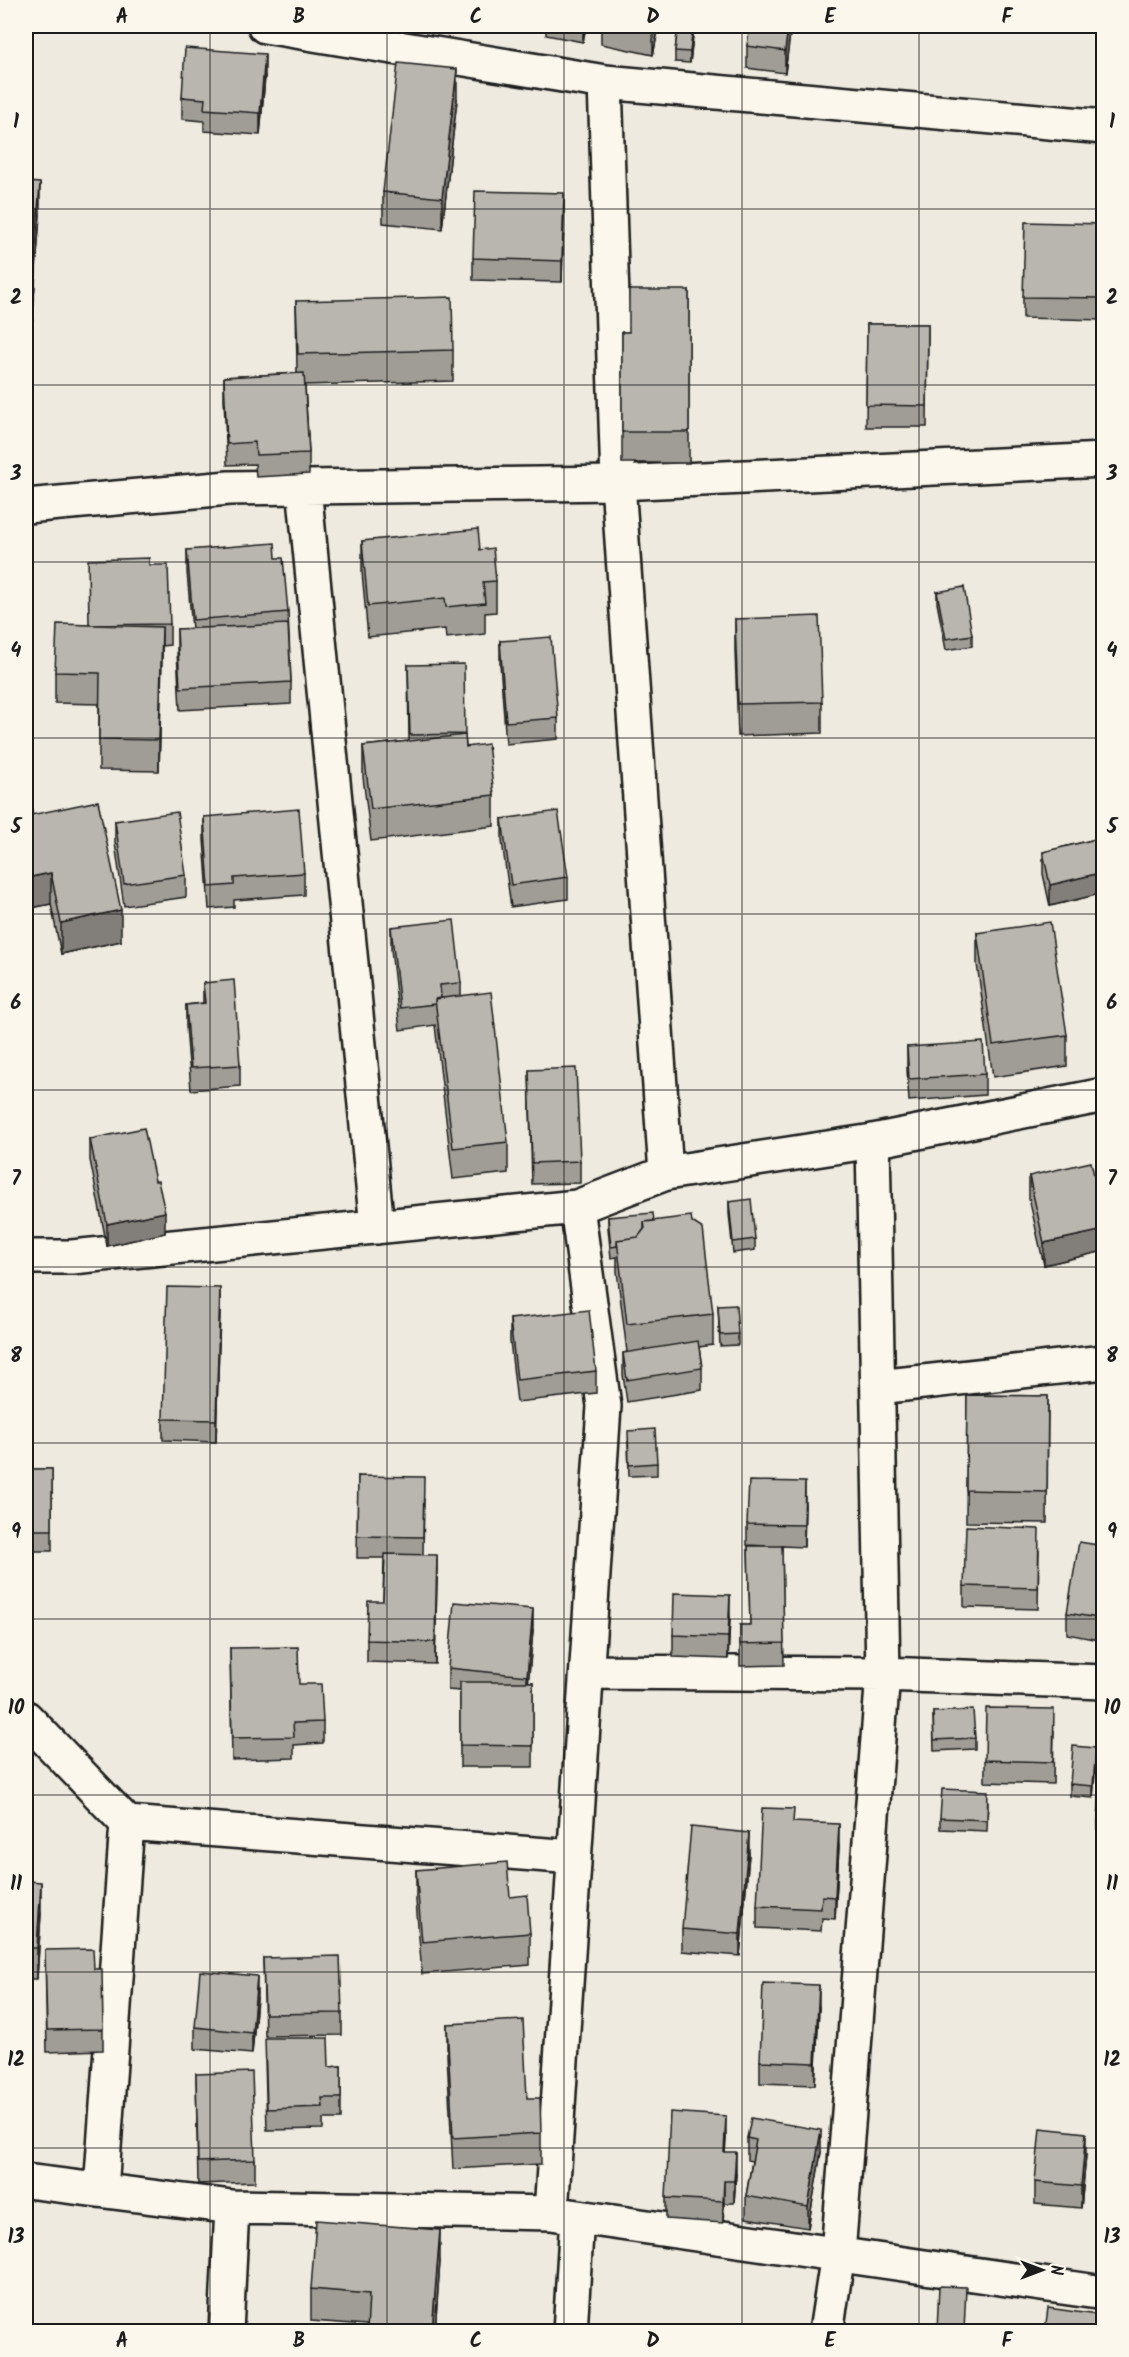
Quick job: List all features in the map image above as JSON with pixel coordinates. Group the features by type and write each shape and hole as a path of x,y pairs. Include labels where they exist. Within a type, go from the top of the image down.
{"street":[{"path":"265,26 605,82 1104,127"},
{"path":"605,82 618,483 666,1173"},
{"path":"26,506 229,488 618,483 1104,460"},
{"path":"304,487 377,1227"},
{"path":"26,1257 72,1257 577,1207 666,1173 873,1141 1104,1095"},
{"path":"826,2331 838,2254 883,1674 873,1141"},
{"path":"570,2331 564,2215 574,1857 604,1406 577,1207"},
{"path":"878,1388 1104,1362"},
{"path":"587,1672 883,1674 1104,1682"},
{"path":"26,1718 127,1823 574,1857"},
{"path":"101,2190 127,1823"},
{"path":"26,2181 232,2207 564,2215 1104,2293"},
{"path":"226,2331 232,2207"}],"building":[{"path":"616,26 655,26 653,33"},
{"path":"678,26 693,26 690,52 675,51"},
{"path":"750,26 788,26 785,51 747,46"},
{"path":"1101,42 1104,42 1104,84 1102,84"},
{"path":"185,48 265,54 260,113 204,109 205,99 182,97"},
{"path":"398,63 457,69 442,198 383,192"},
{"path":"26,182 40,183 28,350 26,349"},
{"path":"475,191 564,193 562,261 473,258"},
{"path":"1025,222 1104,224 1104,298 1023,297"},
{"path":"629,290 689,290 689,432 622,432 622,332 629,332"},
{"path":"452,297 453,350 298,354 296,301"},
{"path":"867,324 928,324 927,406 866,405"},
{"path":"304,373 309,453 256,455 255,442 227,444 224,377"},
{"path":"478,529 480,550 493,548 496,581 483,582 485,603 446,607 445,598 368,606 362,541"},
{"path":"275,543 276,558 283,558 288,612 193,620 187,550"},
{"path":"149,558 149,565 168,565 170,624 89,625 88,560"},
{"path":"964,587 972,635 946,639 937,592"},
{"path":"819,616 822,702 738,704 735,619"},
{"path":"57,624 162,627 159,740 99,739 100,673 55,672"},
{"path":"288,624 291,682 180,688 177,629"},
{"path":"551,637 558,718 506,722 500,641"},
{"path":"464,664 465,734 410,735 408,665"},
{"path":"465,735 466,747 488,744 494,795 371,809 363,746"},
{"path":"26,779 32,809 26,810"},
{"path":"98,801 121,910 61,923 51,873 26,878 26,816"},
{"path":"299,809 304,873 234,878 234,885 209,887 204,817"},
{"path":"558,811 568,877 511,885 502,819"},
{"path":"177,812 186,875 124,884 115,821"},
{"path":"1104,837 1104,872 1050,885 1043,852"},
{"path":"454,920 461,983 440,985 441,998 435,999 435,1004 400,1008 391,927"},
{"path":"1050,922 1067,1035 993,1045 977,933"},
{"path":"234,980 240,1065 191,1068 186,1005 205,1003 203,983"},
{"path":"491,992 508,1142 453,1148 435,999"},
{"path":"983,1042 985,1074 909,1079 907,1047"},
{"path":"576,1068 580,1161 532,1163 529,1070"},
{"path":"144,1128 155,1181 158,1181 165,1212 107,1224 90,1139"},
{"path":"1091,1162 1104,1219 1104,1230 1044,1243 1029,1176"},
{"path":"751,1199 755,1239 733,1242 729,1202"},
{"path":"653,1213 654,1221 644,1222 644,1229 638,1237 617,1240 617,1246 611,1247 608,1217"},
{"path":"691,1216 692,1222 703,1229 713,1314 627,1324 617,1240 638,1237 645,1228 644,1222"},
{"path":"167,1287 220,1288 216,1420 163,1419"},
{"path":"736,1305 738,1334 720,1335 718,1306"},
{"path":"589,1310 596,1371 517,1380 510,1319"},
{"path":"698,1341 702,1368 627,1380 623,1353"},
{"path":"967,1395 1048,1396 1047,1492 966,1490"},
{"path":"655,1429 657,1463 629,1465 628,1431"},
{"path":"26,1469 52,1469 52,1530 26,1530"},
{"path":"358,1476 424,1477 423,1537 357,1536"},
{"path":"749,1481 805,1482 804,1525 747,1524"},
{"path":"966,1526 1039,1529 1038,1588 964,1586"},
{"path":"1079,1542 1104,1546 1104,1619 1067,1613"},
{"path":"748,1546 782,1546 784,1643 740,1644 740,1625 750,1625"},
{"path":"385,1554 437,1555 435,1642 367,1640 368,1601 383,1601"},
{"path":"674,1593 730,1595 728,1637 673,1635"},
{"path":"454,1602 533,1609 527,1676 448,1668"},
{"path":"298,1647 299,1684 321,1684 323,1722 293,1723 294,1737 232,1738 230,1648"},
{"path":"460,1682 533,1682 533,1746 460,1745"},
{"path":"986,1708 1054,1709 1053,1762 985,1760"},
{"path":"973,1710 975,1738 934,1740 933,1712"},
{"path":"1073,1746 1096,1748 1093,1786 1070,1784"},
{"path":"1101,1758 1104,1758 1104,1825 1098,1824"},
{"path":"942,1789 988,1791 987,1820 940,1818"},
{"path":"762,1808 794,1809 793,1822 839,1824 835,1897 822,1896 821,1909 757,1906"},
{"path":"691,1827 749,1833 740,1934 682,1929"},
{"path":"1104,1852 1104,1892 1101,1892"},
{"path":"507,1862 510,1897 527,1895 530,1933 422,1942 416,1870"},
{"path":"26,1881 41,1882 37,1948 26,1948"},
{"path":"93,1949 94,1969 102,1969 103,2029 47,2030 45,1950"},
{"path":"340,1956 342,2013 265,2014 263,1958"},
{"path":"200,1971 257,1976 252,2033 195,2027"},
{"path":"763,1983 819,1985 815,2063 760,2061"},
{"path":"523,2020 527,2098 540,2098 541,2133 453,2138 447,2024"},
{"path":"265,2038 328,2038 329,2067 341,2066 341,2098 322,2098 323,2107 267,2109"},
{"path":"252,2072 255,2160 198,2162 196,2074"},
{"path":"670,2112 726,2116 724,2152 736,2152 734,2181 724,2181 723,2201 666,2198"},
{"path":"751,2118 821,2130 808,2207 746,2196 756,2140 747,2138"},
{"path":"1040,2128 1086,2133 1081,2186 1035,2182"},
{"path":"316,2220 440,2230 432,2331 367,2331 369,2294 311,2289"},
{"path":"939,2286 966,2287 964,2331 937,2331"},
{"path":"1048,2308 1104,2316 1104,2331 1045,2331"}]}
